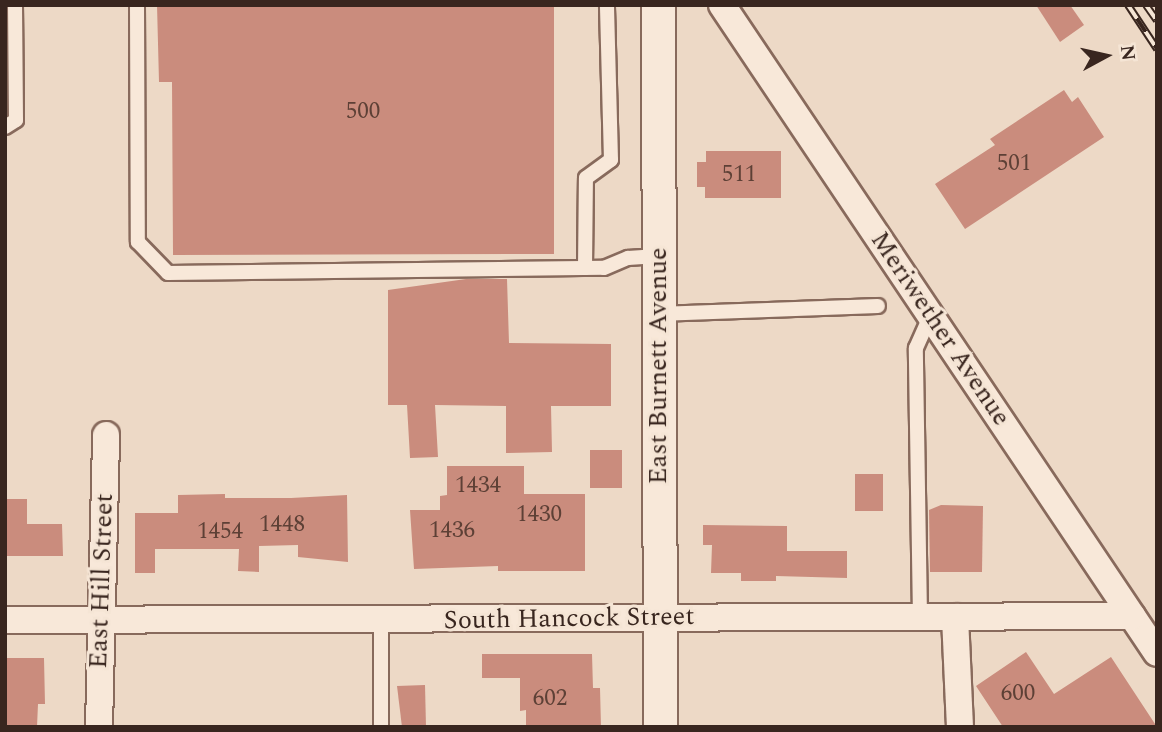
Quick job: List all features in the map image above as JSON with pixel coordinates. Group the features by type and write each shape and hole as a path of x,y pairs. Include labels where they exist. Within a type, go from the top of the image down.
{"street":[{"name":"East Burnett Avenue","path":"657,5 660,727"},
{"name":"Meriwether Avenue","path":"722,5 1157,653"},
{"name":"East Hill Street","path":"99,727 106,435"},
{"name":"South Hancock Street","path":"5,621 1132,616"},
{"path":"955,617 960,727"}],"lane":[{"path":"5,127 16,120 15,5"},
{"path":"137,5 138,242 168,273 585,268 658,256"},
{"path":"585,268 586,178 611,160 607,5"},
{"path":"659,313 878,306"},
{"path":"920,617 916,348 931,316"},
{"path":"381,620 381,727"}],"building":[{"path":"157,5 554,5 554,254 173,255 172,82 159,82"},
{"path":"1036,5 1070,5 1084,25 1060,42"},
{"path":"1064,90 1072,102 1078,97 1104,137 965,229 935,184 995,145 990,139"},
{"path":"706,151 781,151 781,198 705,198 705,187 697,187 697,162 706,162"},
{"path":"466,279 507,279 509,343 611,344 611,406 551,406 552,452 506,453 506,406 435,405 438,457 410,458 407,405 388,405 388,290"},
{"path":"590,450 622,450 622,488 590,488"},
{"path":"447,466 524,466 524,494 585,494 585,571 498,571 498,566 414,569 410,510 440,510 440,496 447,495"},
{"path":"855,474 883,474 883,511 855,511"},
{"path":"225,494 225,498 347,495 348,562 298,557 298,545 259,546 259,572 238,571 239,549 155,549 155,573 135,573 135,513 178,513 178,495"},
{"path":"5,499 27,499 27,524 62,524 63,556 5,556"},
{"path":"941,505 983,506 982,572 930,572 929,510"},
{"path":"703,525 787,526 787,551 847,551 847,578 776,576 776,581 741,581 741,573 711,573 712,545 703,545"},
{"path":"1026,652 1054,694 1111,657 1157,727 1003,727 976,686"},
{"path":"482,654 592,654 593,688 600,688 601,727 526,727 526,710 520,711 520,678 482,678"},
{"path":"5,658 44,658 45,704 38,704 37,727 5,727"},
{"path":"425,685 426,727 402,727 397,686"}],"railway":[{"path":"1128,5 1157,49"},
{"path":"1146,5 1157,21"}]}
